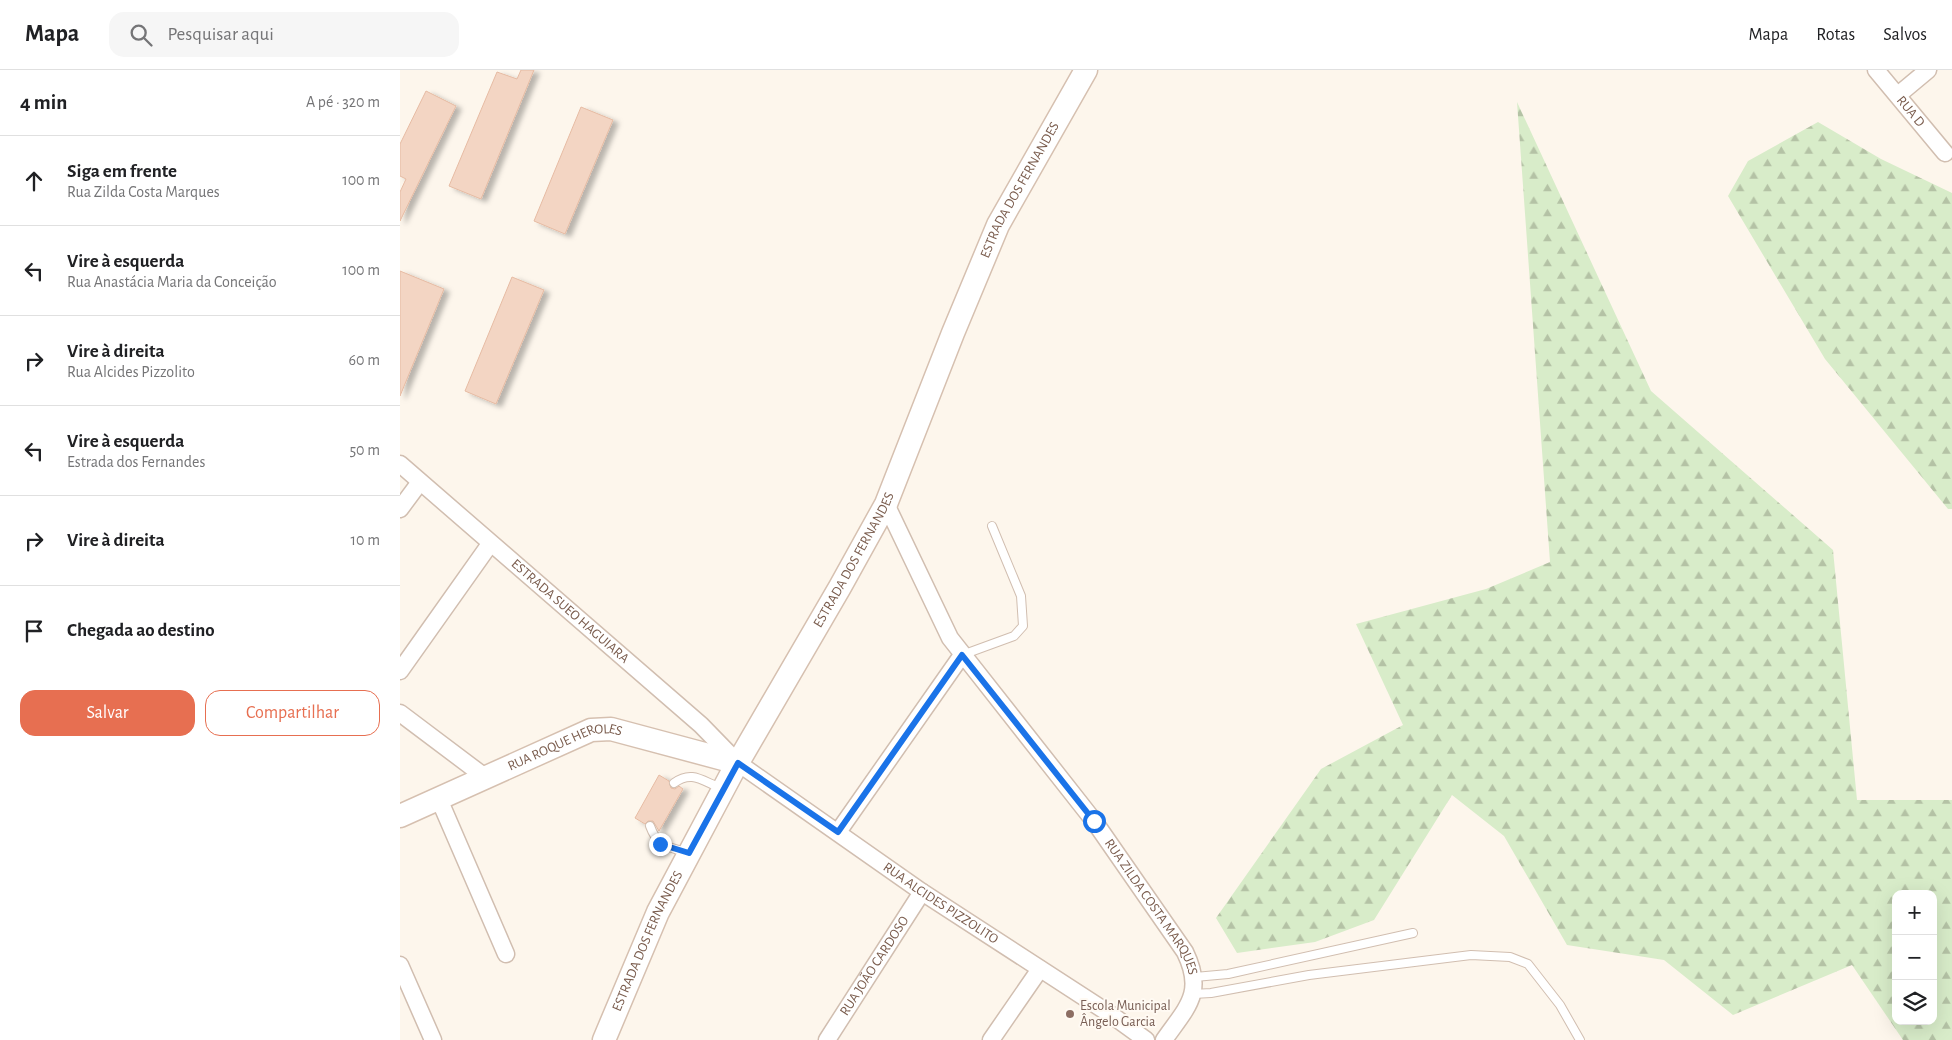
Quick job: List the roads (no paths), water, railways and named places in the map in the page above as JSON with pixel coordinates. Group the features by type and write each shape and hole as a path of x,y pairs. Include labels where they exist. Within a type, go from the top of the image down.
{"main road":[{"name":"ESTRADA DOS FERNANDES","path":"604,1040 658,912 689,853 723,789 886,504 952,333 998,225 1086,70"},
{"name":"RUA ROQUE HEROLES","path":"400,816 591,730 600,728 624,731 738,763"}],"street":[{"name":"RUA D","path":"1876,70 1945,153"},
{"path":"1898,95 1928,70"},
{"name":"ESTRADA SUEO HAGUIARA","path":"400,464 701,726 738,763"},
{"path":"400,509 420,482"},
{"name":"RUA ZILDA COSTA MARQUES","path":"886,504 950,638 1094,821 1185,952 1193,967 1195,977 1193,994 1187,1008 1164,1040"},
{"path":"400,671 490,544"},
{"path":"838,832 962,655"},
{"path":"400,713 485,777"},
{"name":"RUA ALCIDES PIZZOLITO","path":"738,763 922,892 1146,1040"},
{"path":"439,799 506,954"},
{"name":"RUA JOÃO CARDOSO","path":"827,1040 922,892"},
{"path":"400,965 433,1040"},
{"path":"991,1040 1040,969"}],"lane":[{"path":"962,655 976,652 1014,636 1024,626 1021,596 992,526"},
{"path":"674,784 682,777 689,775 723,789"},
{"path":"650,826 653,836 660,844 689,853"},
{"path":"1195,977 1228,974 1413,933"},
{"path":"1193,994 1211,993 1309,976 1470,956 1510,957 1528,964 1560,1005 1580,1040"}],"place":[{"name":"Escola Municipal Ângelo Garcia","path":"1070,1014"}]}
